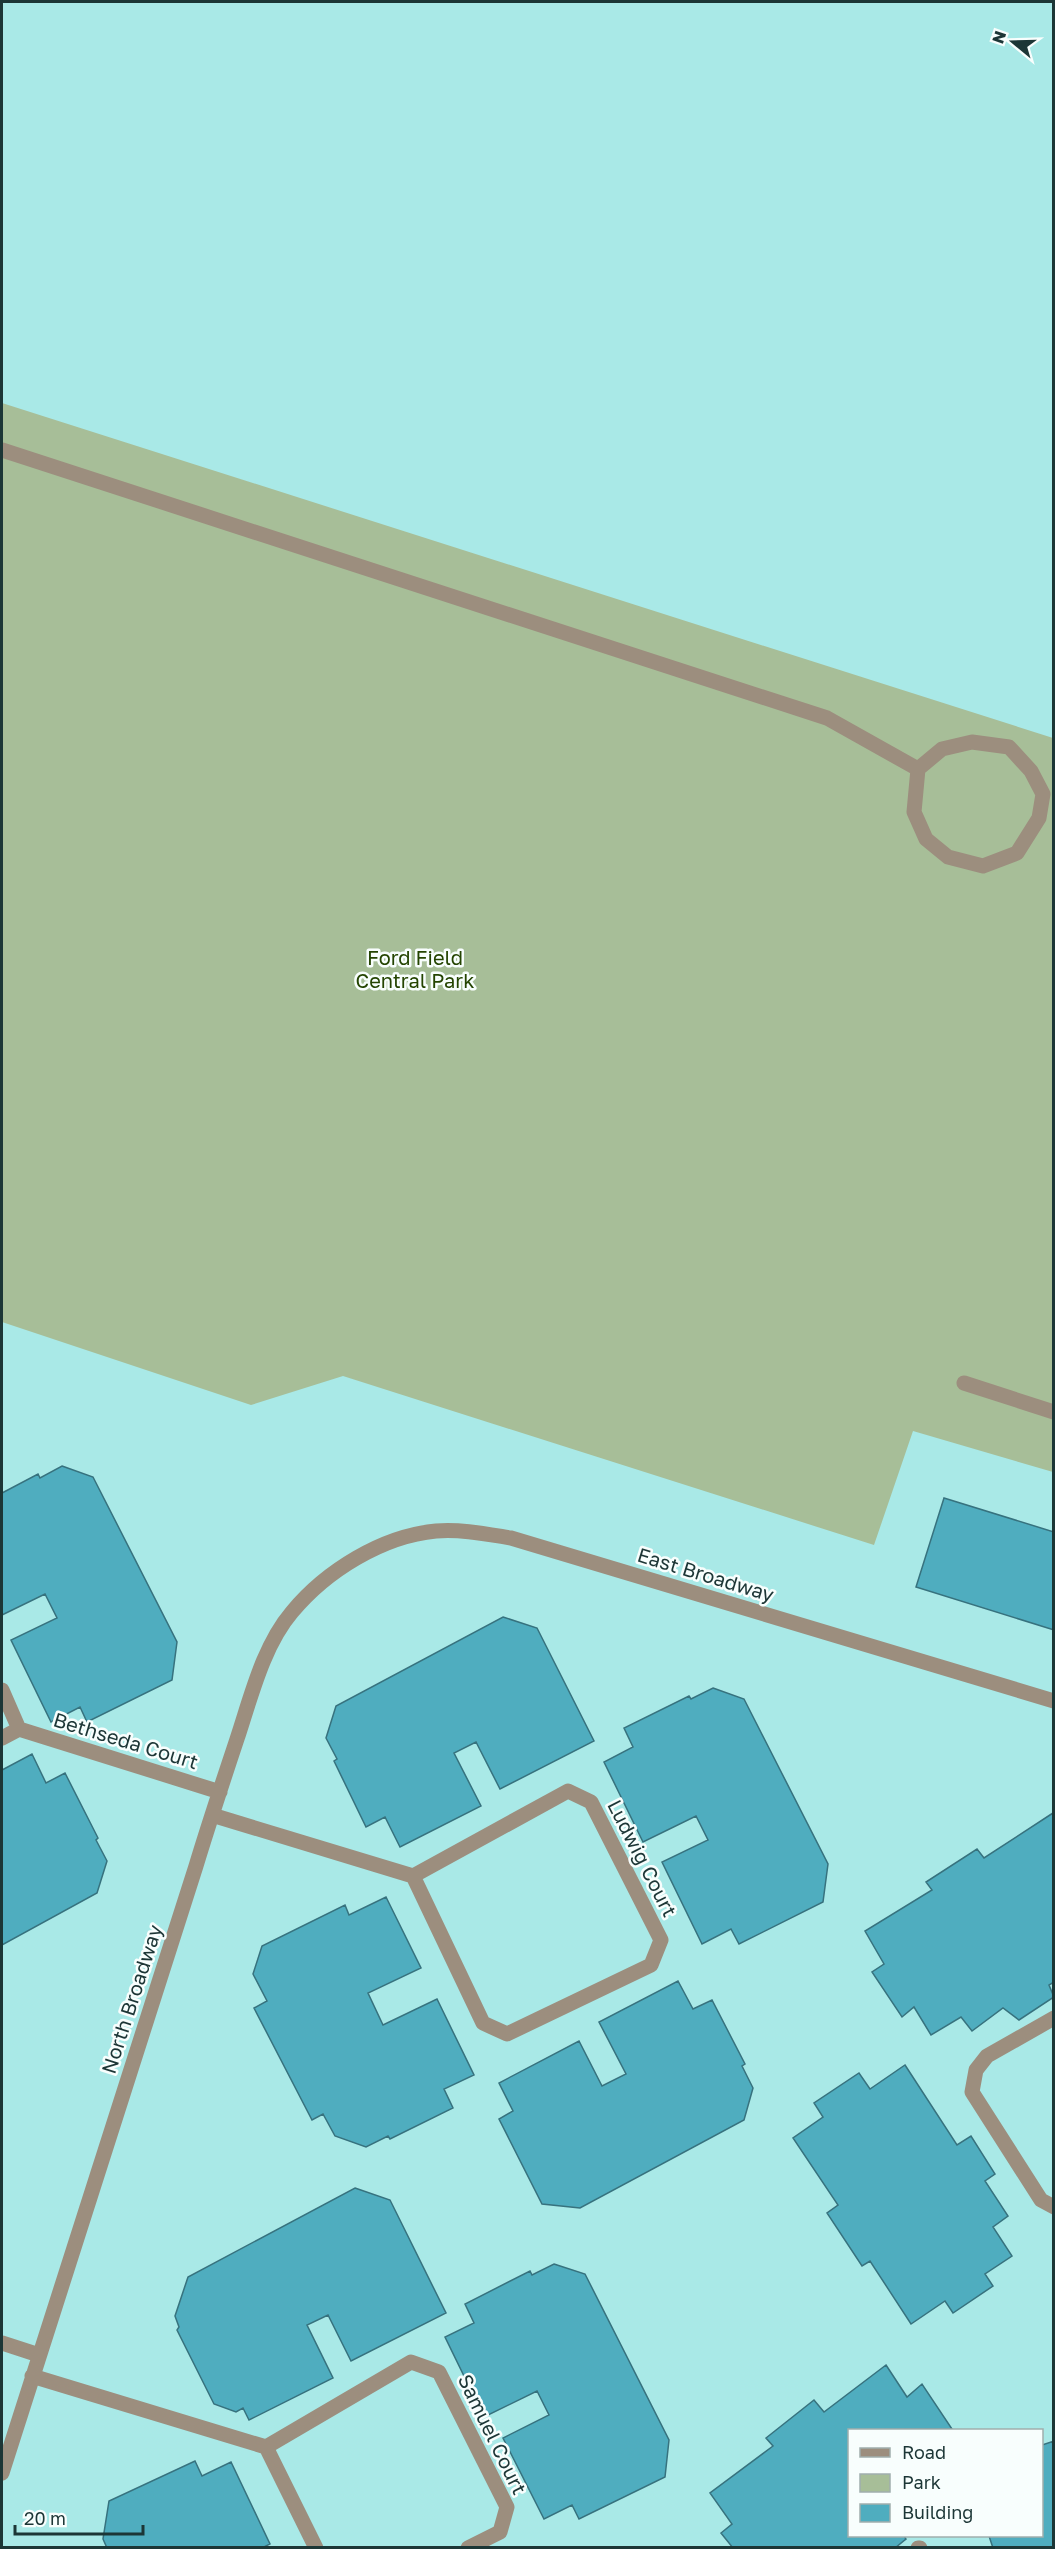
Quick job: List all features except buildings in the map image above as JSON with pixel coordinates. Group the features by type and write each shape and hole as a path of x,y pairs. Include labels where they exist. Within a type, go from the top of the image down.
{"street":[{"path":"2,450 827,717 918,769"},
{"path":"972,741 1009,747 1031,771 1043,794 1039,818 1017,853 982,866 948,857 926,839 915,812 918,769 942,749 972,741"},
{"path":"964,1383 1053,1412"},
{"name":"East Broadway","path":"345,1566 404,1538 434,1531 458,1531 511,1538 1053,1701"},
{"name":"North Broadway","path":"2,2473 252,1696 275,1638 291,1613 317,1587 345,1566"},
{"path":"2,1690 19,1729 2,1738"},
{"name":"Bethseda Court","path":"19,1729 220,1792"},
{"name":"Ludwig Court","path":"568,1791 591,1802 661,1940 651,1965 507,2034 483,2023 413,1876 568,1791"},
{"path":"212,1815 413,1876"},
{"path":"1053,2018 987,2056 976,2070 972,2092 1041,2200 1053,2207"},
{"path":"2,2343 39,2355"},
{"name":"Samuel Court","path":"266,2447 411,2362 440,2372 507,2507 500,2532 468,2547"},
{"path":"32,2376 266,2447 316,2547"}],"green space":[{"name":"Ford Field Central Park","path":"2,403 1053,738 1053,1472 913,1431 874,1545 343,1376 251,1405 2,1322"}]}
